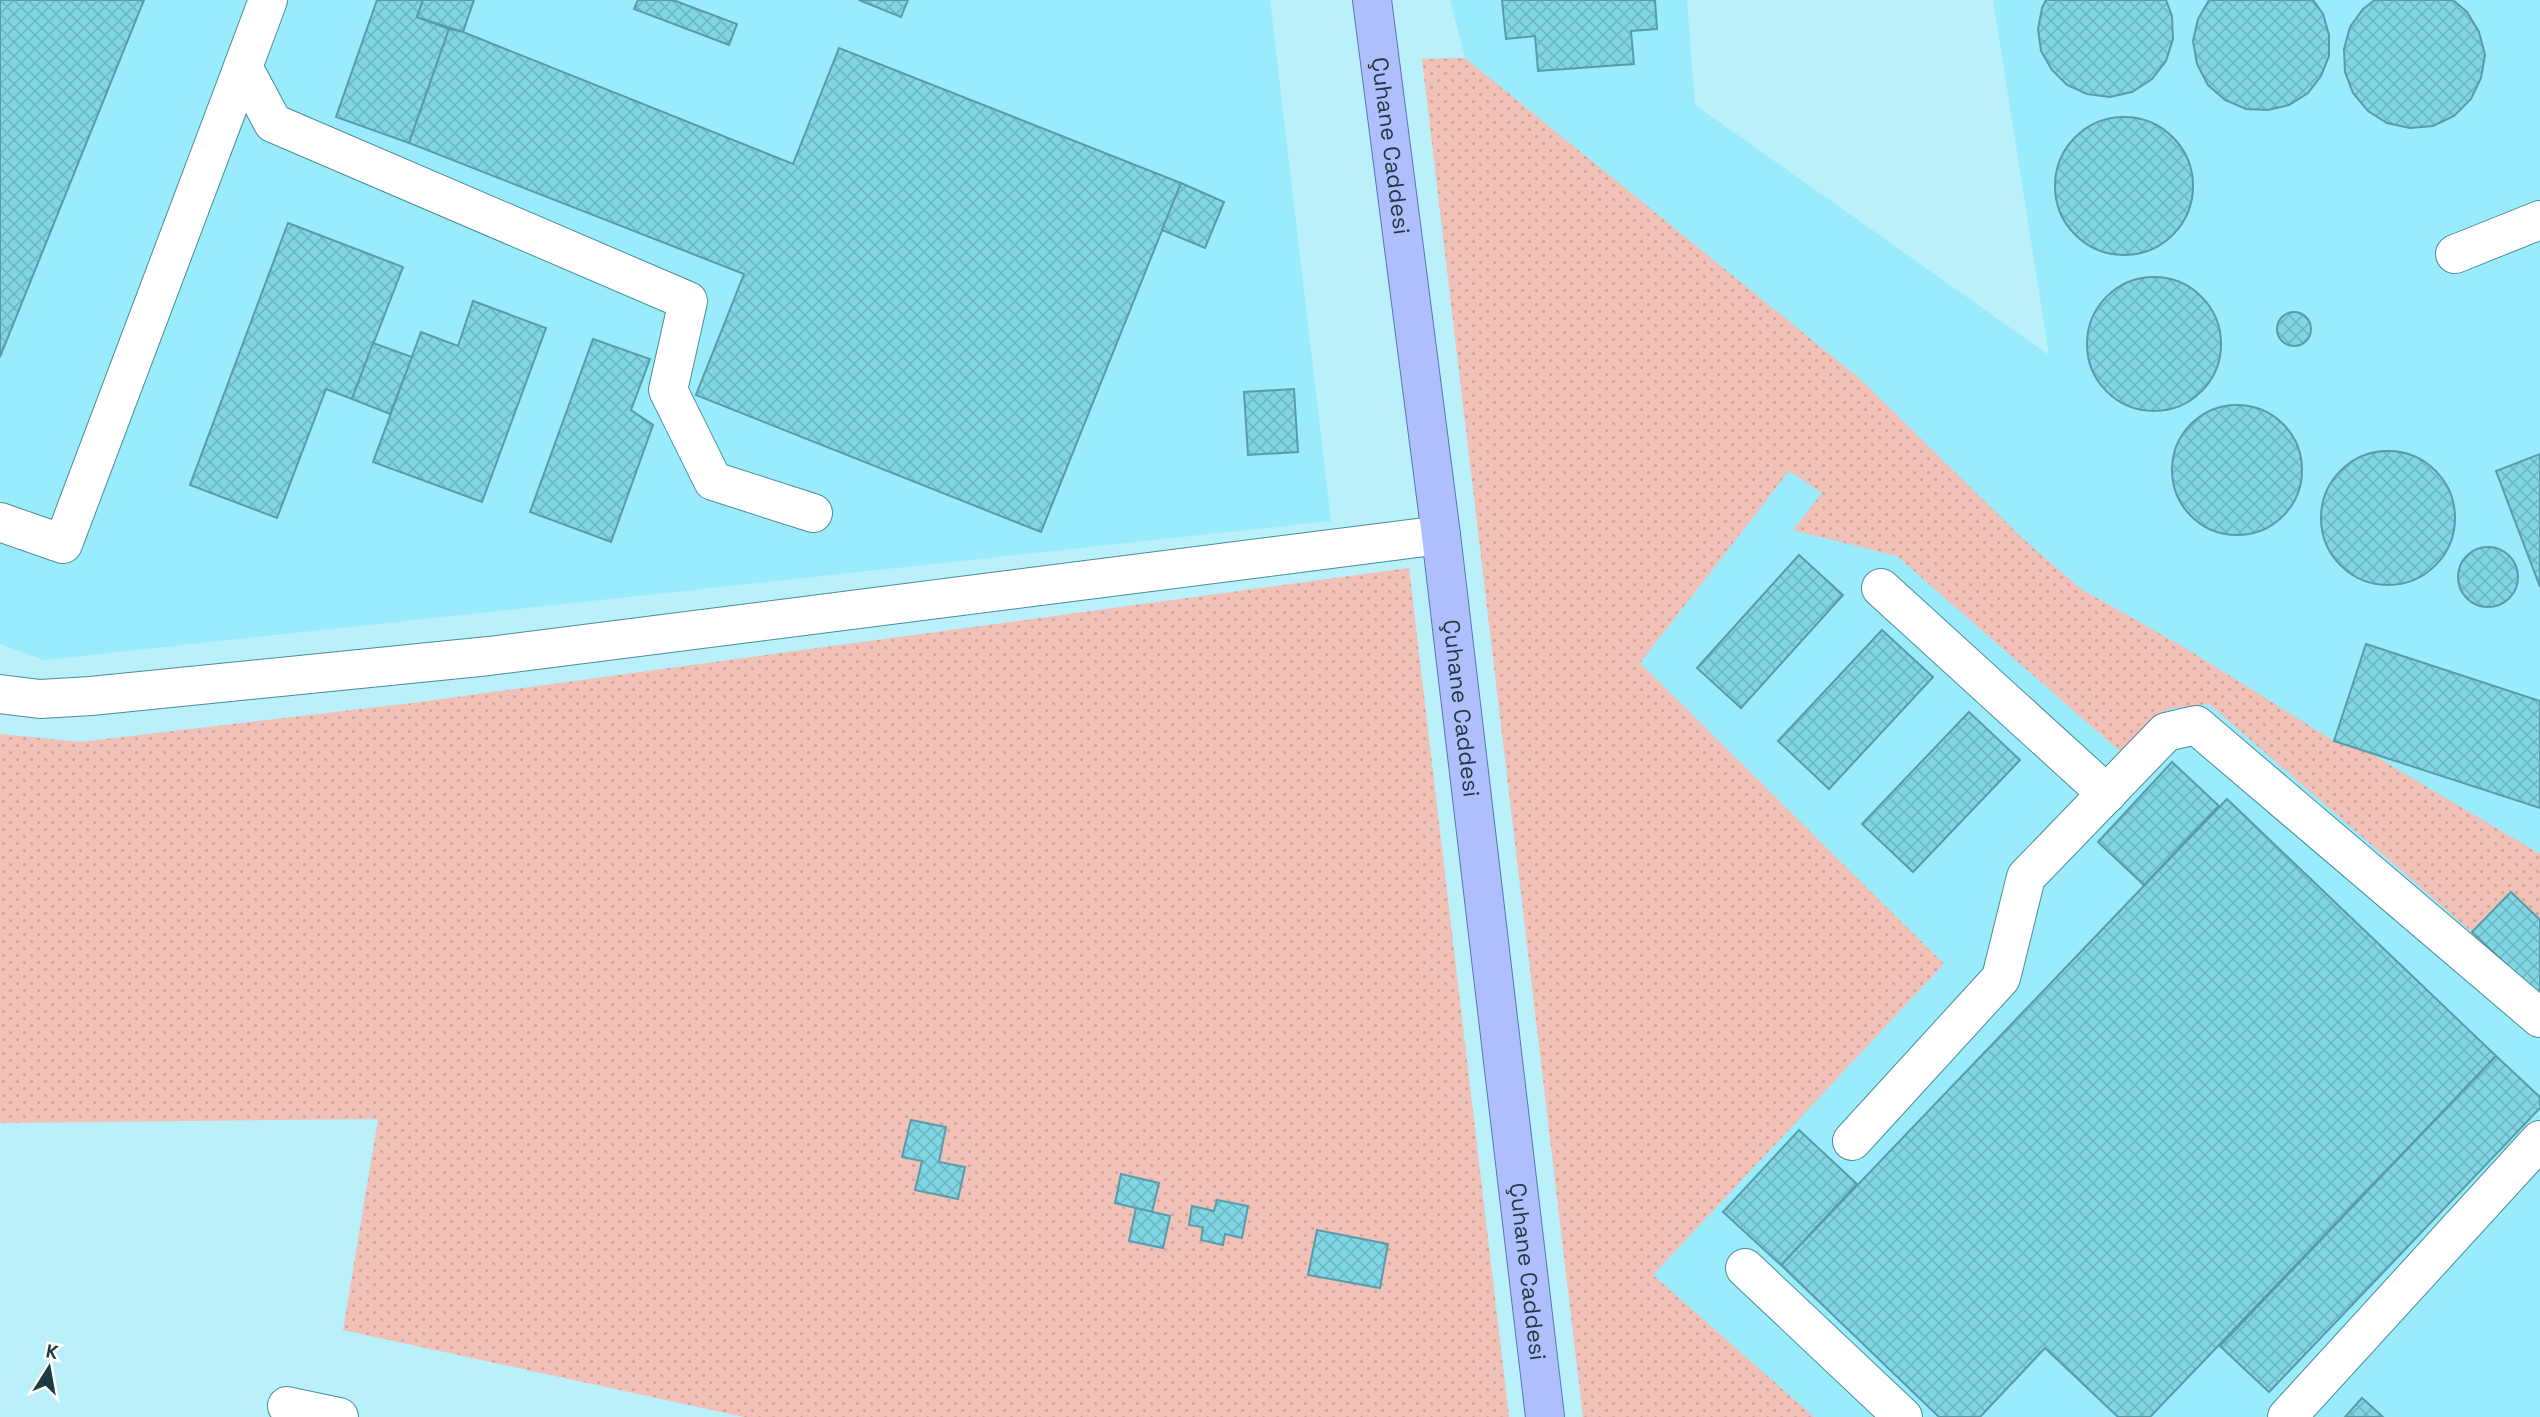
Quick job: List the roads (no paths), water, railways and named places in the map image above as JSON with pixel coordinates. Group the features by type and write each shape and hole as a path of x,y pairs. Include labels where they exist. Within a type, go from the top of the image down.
{"main road":[{"name":"Çuhane Caddesi","path":"1372,0 1441,535 1545,1417"}],"street":[{"path":"0,522 63,544 268,0"},
{"path":"243,67 273,122 688,300 668,390 713,481 813,513"},
{"path":"2455,254 2540,220"},
{"path":"0,694 40,699 91,696 489,656 1441,535"},
{"path":"1881,588 2107,794"},
{"path":"1852,1141 2001,978 2026,877 2166,732 2196,725 2540,1018"},
{"path":"2287,1417 2540,1140"},
{"path":"1745,1268 1903,1417"},
{"path":"288,1406 339,1417"}]}
